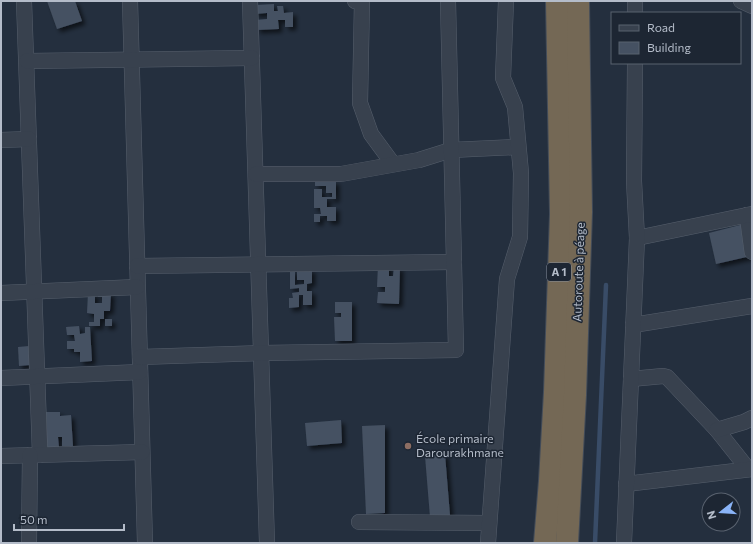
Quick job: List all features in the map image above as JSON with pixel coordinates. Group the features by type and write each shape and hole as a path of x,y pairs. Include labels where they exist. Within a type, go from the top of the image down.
{"highway":[{"name":"A 1","path":"545,543 555,392 561,214 556,1"},
{"name":"Autoroute à péage","path":"567,543 575,403 581,212 578,1"}],"street":[{"path":"24,1 38,377 35,455 29,543"},
{"path":"130,1 145,543"},
{"path":"250,1 268,543"},
{"path":"355,1 362,1 360,103 370,134 393,164"},
{"path":"140,357 262,353 456,350 448,1"},
{"path":"488,543 507,279 520,237 521,173 515,107 503,78 506,1"},
{"path":"635,1 635,12"},
{"path":"741,1 752,6"},
{"path":"27,61 252,58"},
{"path":"624,543 637,238 634,181 635,64"},
{"path":"1,140 29,139"},
{"path":"256,174 341,174 419,160 451,150 518,147"},
{"path":"637,238 750,215 752,252"},
{"path":"137,266 454,262"},
{"path":"1,293 138,287"},
{"path":"633,325 752,306"},
{"path":"1,378 140,372"},
{"path":"631,379 663,376 667,377 717,430 750,469"},
{"path":"717,430 752,418"},
{"path":"1,456 142,452"},
{"path":"626,484 750,469"},
{"path":"359,522 489,523"}],"building":[{"path":"47,1 75,1 82,21 57,29"},
{"path":"274,4 274,11 278,11 277,6 283,6 284,13 293,12 293,27 285,27 285,20 278,20 279,29 257,30 256,20 267,19 267,13 255,14 255,5"},
{"path":"315,181 336,181 336,199 327,199 327,207 336,207 336,221 327,221 327,216 320,216 320,222 314,222 314,214 321,214 320,208 314,208 314,189 322,189 322,197 332,197 332,193 326,193 326,186 315,186"},
{"path":"744,224 751,256 716,264 709,233"},
{"path":"378,265 389,265 389,276 393,276 394,267 400,267 399,304 377,303 378,292 385,292 385,287 377,287"},
{"path":"312,269 312,283 307,284 307,291 312,291 312,305 303,305 303,295 299,295 299,307 289,308 289,298 293,298 292,293 299,292 299,288 290,289 290,271 295,271 295,285 304,284 304,280 297,280 297,270"},
{"path":"98,291 111,293 110,311 104,311 104,319 100,319 100,326 89,326 89,322 94,322 94,314 87,313 88,293 95,293 95,303 102,303 102,297 98,297"},
{"path":"335,302 352,302 352,341 335,341 334,317 341,317 341,313 335,313"},
{"path":"105,319 112,319 112,326 105,326"},
{"path":"79,326 80,334 85,333 85,327 90,327 92,361 80,362 80,352 74,352 74,349 67,349 67,341 75,341 74,335 67,335 66,327"},
{"path":"29,346 30,365 19,366 18,347"},
{"path":"45,412 60,412 60,416 71,415 73,446 62,446 62,437 58,437 59,447 46,448"},
{"path":"341,420 342,443 307,446 305,423"},
{"path":"385,425 385,513 366,514 362,426"},
{"path":"445,454 450,515 430,517 425,456"}],"waterway":[{"path":"595,543 606,285"}],"place":[{"name":"École primaire Darourakhmane","path":"408,446"}]}
